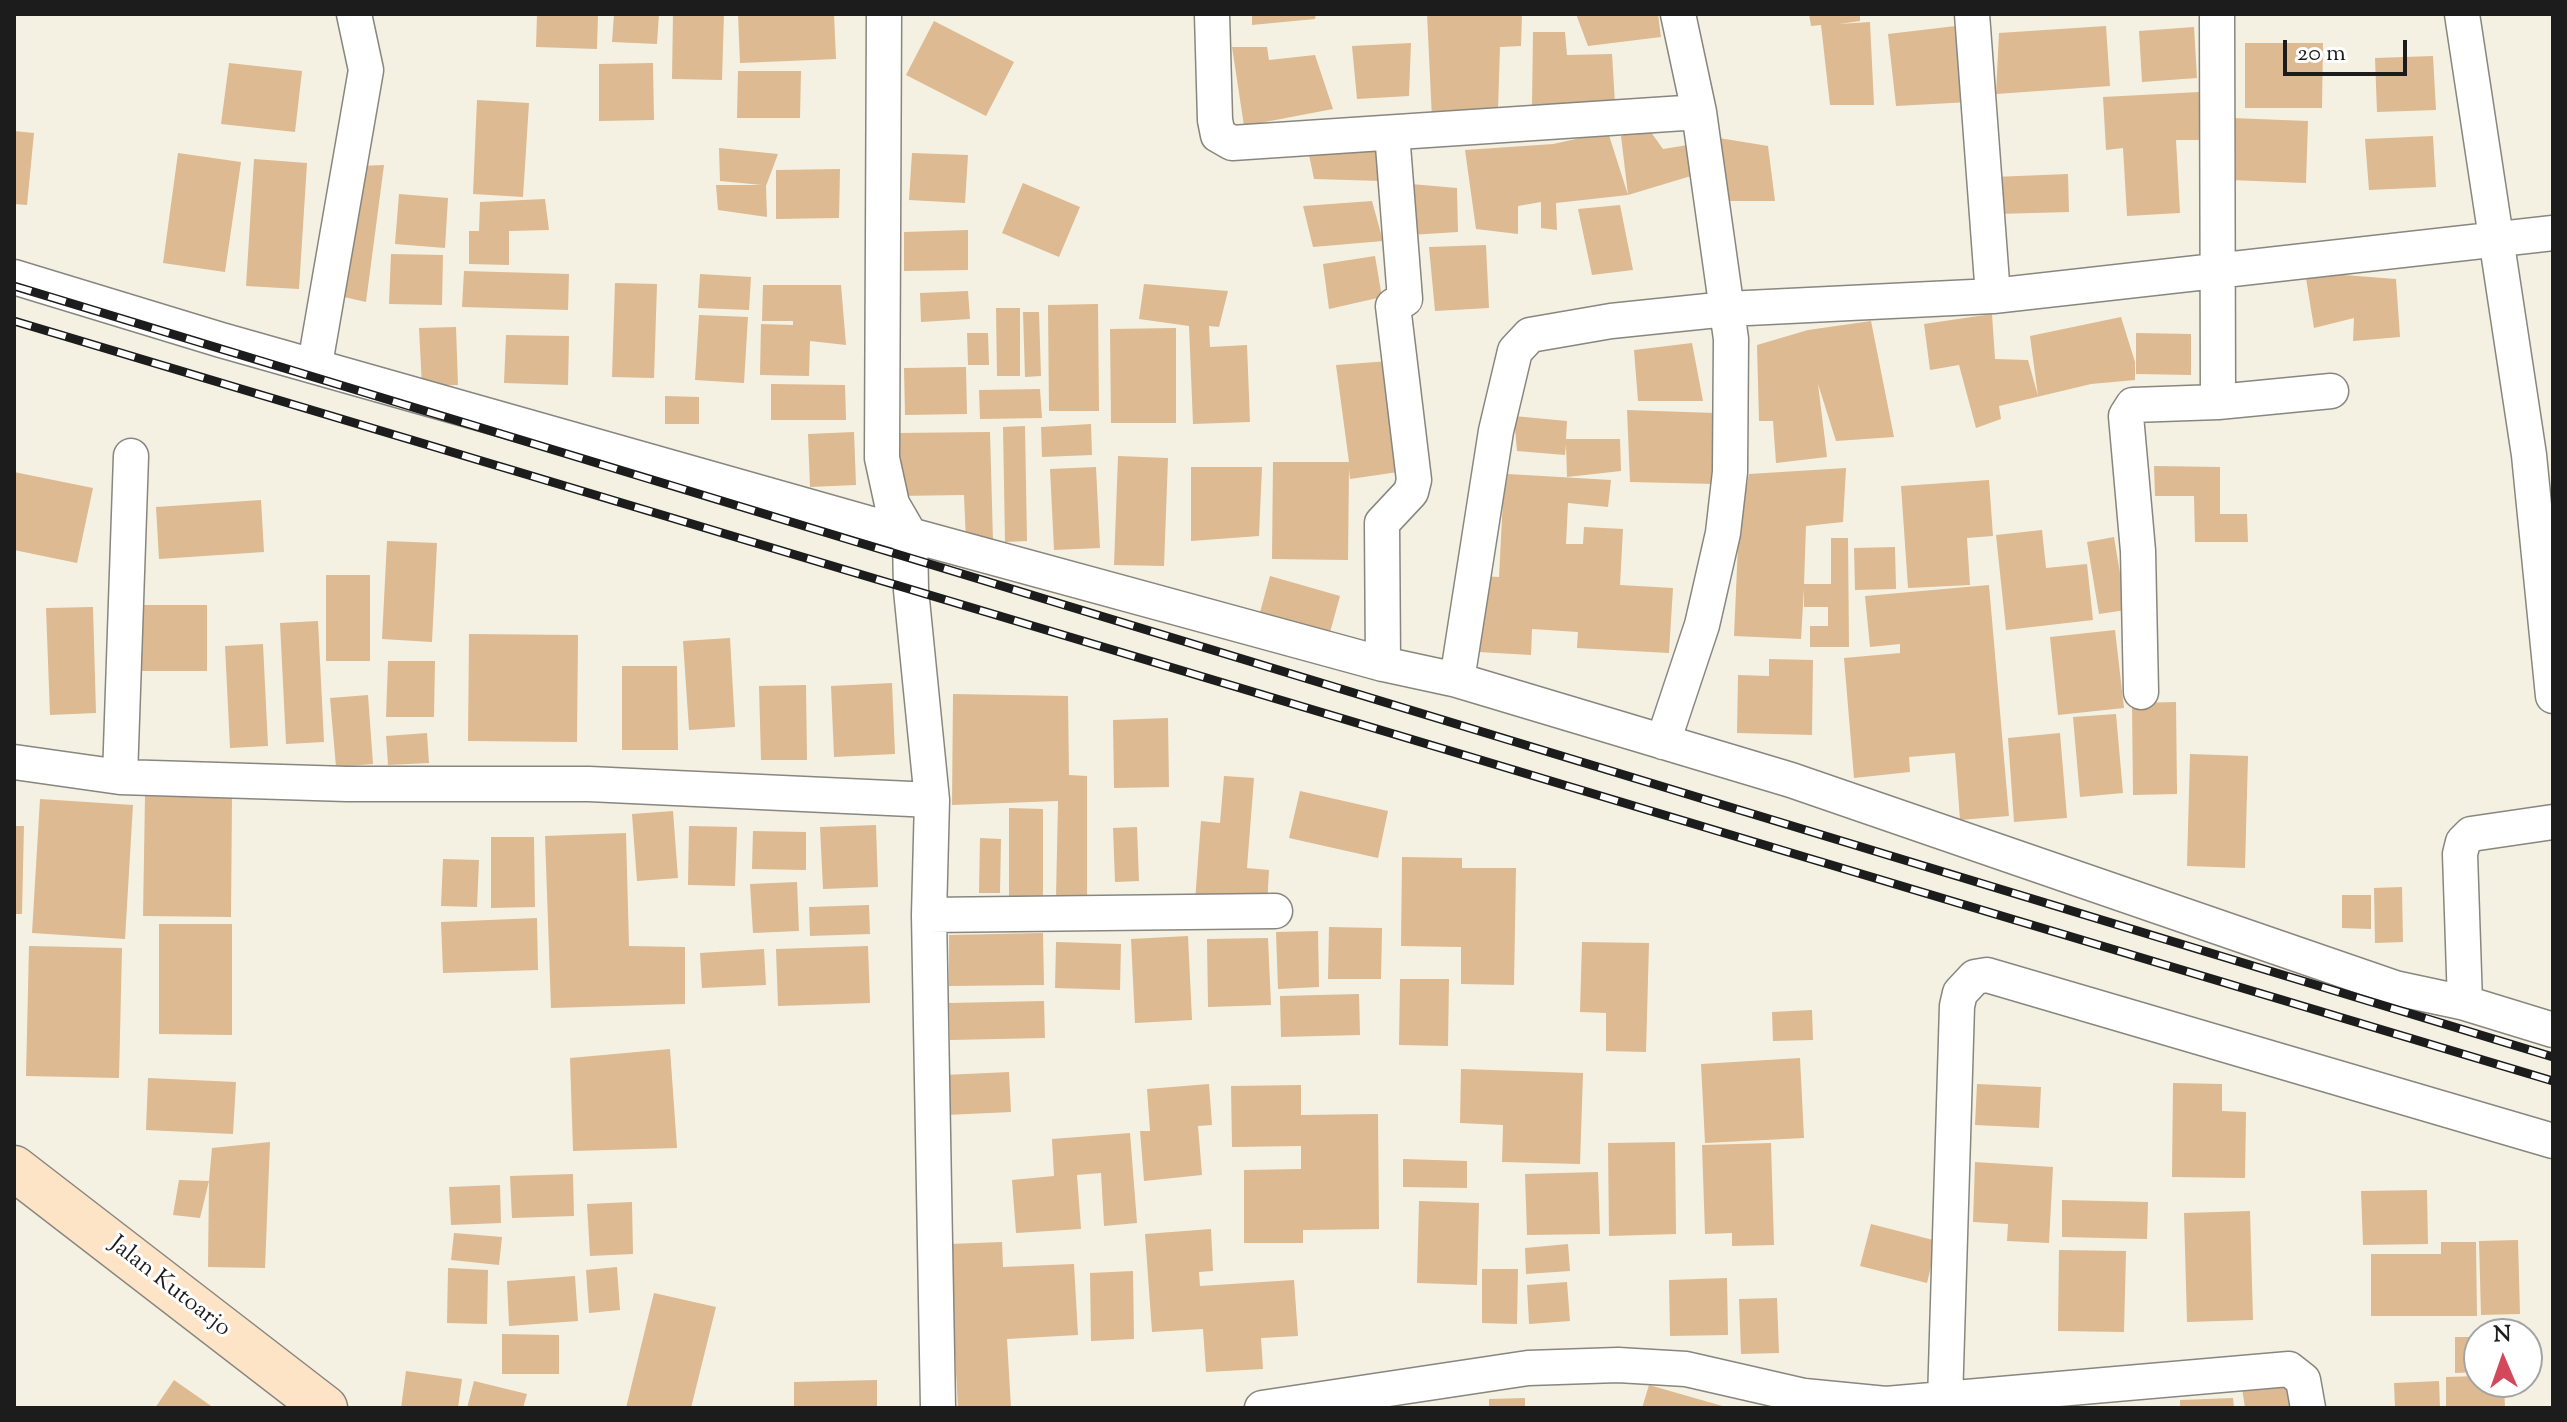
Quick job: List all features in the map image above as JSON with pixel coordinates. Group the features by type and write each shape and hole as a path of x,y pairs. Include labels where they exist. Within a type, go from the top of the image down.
{"main road":[{"name":"Jalan Kutoarjo","path":"14,1168 325,1408"}],"street":[{"path":"315,364 366,70 354,14"},
{"path":"884,14 882,458 892,504 910,535 911,590 932,800 929,915 938,1408"},
{"path":"1212,14 1218,135 1232,143 1699,112"},
{"path":"1663,742 1702,625 1723,533 1730,472 1731,339 1699,112 1678,14"},
{"path":"1972,14 1993,296"},
{"path":"2217,14 2218,402"},
{"path":"2462,14 2529,455 2553,696"},
{"path":"1383,664 1382,523 1411,492 1414,480 1393,306 1405,299 1392,133"},
{"path":"1457,680 1496,431 1515,351 1530,335 1611,321 1727,309 1993,296 2553,233"},
{"path":"14,277 221,340 315,364 910,535 1383,664 1457,680 1791,780 2395,988 2465,1003 2553,1030"},
{"path":"2141,692 2138,551 2126,416 2133,405 2218,402 2331,391"},
{"path":"120,777 131,456"},
{"path":"14,762 120,777 347,784 589,784 932,800"},
{"path":"2465,1003 2460,854 2463,842 2471,834 2553,822"},
{"path":"929,915 1275,911"},
{"path":"1925,1404 1957,1006 1960,993 1975,977 1987,975 2553,1141"},
{"path":"1262,1408 1528,1368 1618,1365 1686,1369 1804,1396 1925,1404 2289,1369 2303,1380 2308,1408"}],"building":[{"path":"537,14 598,14 597,49 536,47"},
{"path":"614,14 659,14 657,44 612,42"},
{"path":"673,14 724,14 722,80 672,79"},
{"path":"738,14 834,14 836,59 740,63"},
{"path":"1252,14 1316,14 1315,19 1252,25"},
{"path":"1427,14 1522,14 1521,46 1500,47 1498,110 1432,119"},
{"path":"1576,14 1658,14 1661,37 1588,46"},
{"path":"1809,14 1860,14 1860,21 1839,24 1870,22 1874,105 1830,105 1821,25 1811,26"},
{"path":"934,21 1014,62 986,116 906,75"},
{"path":"1964,25 1970,102 1896,106 1888,34"},
{"path":"2106,26 2110,86 1996,94 1999,33"},
{"path":"2194,27 2197,78 2142,82 2139,31"},
{"path":"1533,32 1565,32 1567,55 1612,54 1615,103 1532,105"},
{"path":"1411,43 1409,96 1357,99 1352,46"},
{"path":"2245,43 2323,43 2322,108 2245,108"},
{"path":"1232,47 1267,47 1269,60 1315,55 1333,109 1244,126"},
{"path":"2433,56 2436,110 2377,112 2375,58"},
{"path":"229,63 302,71 295,132 221,124"},
{"path":"653,63 654,120 599,121 599,64"},
{"path":"738,71 801,71 800,118 737,118"},
{"path":"2199,92 2202,140 2176,140 2180,213 2127,216 2123,148 2106,150 2103,97"},
{"path":"477,100 529,103 523,197 473,194"},
{"path":"2232,118 2308,121 2306,183 2230,180"},
{"path":"1648,128 1663,149 1694,144 1691,176 1628,195 1621,136"},
{"path":"14,131 34,133 27,205 14,204"},
{"path":"1608,132 1628,195 1556,203 1557,230 1541,228 1541,202 1518,206 1518,234 1476,229 1465,150 1553,144"},
{"path":"2433,136 2436,187 2369,190 2365,139"},
{"path":"1719,138 1768,146 1775,201 1725,201"},
{"path":"1383,144 1381,181 1314,179 1308,150"},
{"path":"719,148 778,154 766,186 767,217 718,210 716,185 762,185 720,181"},
{"path":"178,153 241,162 225,272 163,263"},
{"path":"912,153 968,155 965,203 909,200"},
{"path":"254,159 307,163 299,289 246,286"},
{"path":"384,165 366,302 344,297 357,166"},
{"path":"840,169 839,218 776,219 776,170"},
{"path":"2068,174 2069,212 1997,214 1993,177"},
{"path":"1023,183 1080,207 1059,257 1002,233"},
{"path":"1411,184 1457,188 1458,232 1410,235"},
{"path":"399,194 448,198 445,248 395,244"},
{"path":"545,199 549,230 509,231 509,265 469,264 469,231 479,231 480,202"},
{"path":"1372,201 1383,241 1313,247 1303,206"},
{"path":"1620,205 1633,270 1592,275 1578,209"},
{"path":"968,230 968,270 904,271 904,232"},
{"path":"1486,245 1489,308 1435,311 1429,247"},
{"path":"391,254 443,255 442,305 389,304"},
{"path":"1375,256 1382,297 1329,309 1323,264"},
{"path":"464,271 569,274 568,310 462,307"},
{"path":"2305,272 2396,279 2400,337 2353,341 2354,318 2314,328"},
{"path":"700,274 751,277 749,310 698,308"},
{"path":"615,283 657,284 654,378 612,377"},
{"path":"1144,284 1228,291 1219,327 1209,326 1210,347 1247,345 1250,422 1193,424 1189,326 1139,319"},
{"path":"763,285 841,285 846,345 810,341 809,376 760,375 761,324 793,325 793,321 762,321"},
{"path":"968,291 970,319 921,322 920,293"},
{"path":"1098,304 1099,411 1049,411 1048,305"},
{"path":"996,308 1020,308 1020,376 997,376"},
{"path":"1023,312 1039,312 1041,376 1025,377"},
{"path":"1992,314 1995,359 2028,360 2038,396 2030,336 2121,317 2135,362 2135,380 2091,384 1999,406 2001,419 1976,428 1959,365 1930,370 1924,324"},
{"path":"699,315 748,317 744,383 695,380"},
{"path":"1871,321 1894,437 1836,441 1818,384 1827,457 1776,463 1773,421 1759,421 1757,345 1808,330"},
{"path":"456,327 458,385 422,386 419,328"},
{"path":"1176,328 1176,423 1111,423 1110,329"},
{"path":"967,333 988,333 989,365 968,365"},
{"path":"2136,333 2191,334 2191,375 2136,374"},
{"path":"506,335 569,336 568,385 504,383"},
{"path":"1692,343 1703,401 1638,401 1634,350"},
{"path":"1389,361 1405,471 1350,479 1349,469 1348,560 1272,559 1273,462 1349,462 1336,365"},
{"path":"966,367 967,414 905,415 904,368"},
{"path":"771,384 845,385 846,420 771,420"},
{"path":"1040,389 1042,418 980,419 979,390"},
{"path":"665,396 699,397 699,424 665,424"},
{"path":"1627,410 1715,413 1716,484 1630,482"},
{"path":"1514,416 1567,421 1566,439 1620,439 1621,471 1567,477 1566,444 1565,455 1517,451"},
{"path":"1091,424 1092,455 1042,457 1041,427"},
{"path":"1025,426 1027,541 1005,542 1003,427"},
{"path":"854,432 856,485 810,487 808,434"},
{"path":"990,432 993,541 966,542 964,495 897,496 897,433"},
{"path":"1118,456 1168,458 1164,566 1114,565"},
{"path":"2154,466 2220,467 2220,514 2247,514 2248,542 2195,542 2194,496 2155,496"},
{"path":"1096,467 1100,548 1054,550 1050,469"},
{"path":"1191,467 1262,467 1259,536 1191,541"},
{"path":"1846,468 1843,522 1806,526 1804,584 1831,584 1831,538 1848,538 1849,647 1810,647 1810,626 1828,626 1828,607 1804,607 1804,588 1801,639 1734,636 1739,522 1749,474"},
{"path":"14,472 93,488 77,563 14,550"},
{"path":"1508,474 1611,480 1608,507 1568,503 1566,544 1583,544 1584,527 1623,529 1620,585 1673,588 1669,653 1577,648 1578,632 1532,629 1531,655 1478,652 1482,576 1499,577 1503,499"},
{"path":"1989,480 1993,536 1967,538 1970,585 1908,588 1901,486"},
{"path":"261,500 264,552 159,559 156,507"},
{"path":"2042,530 2046,568 2087,564 2093,620 2006,630 1996,535"},
{"path":"2114,537 2126,610 2099,614 2087,542"},
{"path":"387,541 437,543 432,642 382,639"},
{"path":"1895,547 1896,589 1855,590 1854,548"},
{"path":"326,575 370,575 370,661 326,661"},
{"path":"1270,576 1340,596 1329,636 1259,616"},
{"path":"1989,585 2009,816 1960,820 1955,753 1909,757 1910,772 1854,778 1844,658 1900,653 1900,644 1870,647 1865,596"},
{"path":"141,605 207,605 207,671 141,671"},
{"path":"93,607 96,713 50,715 46,608"},
{"path":"318,621 324,742 286,744 280,623"},
{"path":"2115,630 2124,708 2058,715 2050,637"},
{"path":"469,634 578,635 577,742 468,741"},
{"path":"730,638 735,727 689,730 683,641"},
{"path":"263,644 268,746 230,748 225,646"},
{"path":"1769,659 1813,660 1812,735 1737,733 1738,675 1769,676"},
{"path":"388,661 435,661 434,717 386,717"},
{"path":"622,666 677,666 678,750 622,750"},
{"path":"892,683 895,754 834,757 831,686"},
{"path":"806,685 807,760 761,760 759,686"},
{"path":"953,694 1068,696 1069,775 1087,776 1087,896 1056,897 1058,801 952,805"},
{"path":"368,695 373,764 336,767 330,698"},
{"path":"2176,702 2177,794 2133,795 2132,703"},
{"path":"2116,714 2123,793 2080,797 2073,717"},
{"path":"1168,718 1169,787 1114,788 1113,720"},
{"path":"427,733 429,763 388,765 386,736"},
{"path":"2060,733 2067,818 2014,822 2008,738"},
{"path":"2190,754 2248,756 2245,868 2187,866"},
{"path":"1224,776 1254,778 1247,868 1269,870 1267,906 1195,901 1201,821 1220,823"},
{"path":"1300,791 1388,811 1378,858 1289,838"},
{"path":"145,796 232,797 231,917 143,916"},
{"path":"40,799 133,805 125,939 32,933"},
{"path":"1009,808 1043,809 1043,901 1009,902"},
{"path":"673,811 678,878 637,881 632,814"},
{"path":"876,825 878,887 823,889 820,827"},
{"path":"14,826 24,826 22,914 14,914"},
{"path":"689,826 737,827 735,886 688,885"},
{"path":"1137,827 1139,881 1115,882 1113,828"},
{"path":"753,831 806,832 806,870 752,869"},
{"path":"626,833 629,946 685,947 685,1004 551,1008 545,836"},
{"path":"491,837 534,837 535,907 491,908"},
{"path":"980,838 1001,839 1000,893 979,893"},
{"path":"1402,857 1462,858 1462,868 1516,868 1514,985 1461,984 1461,947 1401,946"},
{"path":"443,859 479,860 477,907 441,906"},
{"path":"797,882 799,931 753,933 750,884"},
{"path":"2402,887 2403,942 2375,943 2374,888"},
{"path":"2342,895 2371,895 2371,929 2342,928"},
{"path":"869,905 870,934 810,936 809,907"},
{"path":"537,918 538,970 443,973 441,922"},
{"path":"159,924 232,924 232,1035 159,1034"},
{"path":"1329,927 1382,928 1381,979 1328,979"},
{"path":"1318,931 1319,987 1278,989 1276,932"},
{"path":"1043,933 1044,985 949,986 949,935"},
{"path":"1188,936 1192,1020 1135,1023 1131,939"},
{"path":"1268,938 1271,1005 1208,1007 1207,939"},
{"path":"1056,942 1121,944 1120,990 1055,988"},
{"path":"1582,942 1649,943 1646,1052 1606,1051 1606,1013 1580,1012"},
{"path":"29,946 122,948 119,1078 26,1076"},
{"path":"868,946 870,1003 778,1006 776,949"},
{"path":"764,949 766,985 702,988 700,953"},
{"path":"1400,979 1449,979 1448,1046 1399,1045"},
{"path":"1359,994 1360,1035 1281,1037 1280,996"},
{"path":"1044,1001 1045,1038 950,1040 949,1003"},
{"path":"1812,1010 1813,1040 1773,1041 1772,1012"},
{"path":"670,1049 677,1148 573,1151 570,1058"},
{"path":"1800,1058 1804,1138 1705,1143 1701,1064"},
{"path":"1461,1069 1583,1073 1580,1164 1502,1162 1503,1125 1460,1123"},
{"path":"1009,1072 1011,1112 946,1115 944,1075"},
{"path":"148,1078 236,1082 233,1134 146,1130"},
{"path":"2173,1083 2222,1084 2222,1111 2246,1112 2245,1178 2172,1177"},
{"path":"1209,1084 1212,1125 1198,1126 1202,1175 1144,1181 1140,1131 1150,1131 1147,1089"},
{"path":"1977,1084 2041,1087 2039,1128 1975,1125"},
{"path":"1301,1085 1301,1115 1378,1114 1379,1229 1303,1230 1303,1243 1244,1243 1244,1170 1301,1169 1301,1146 1232,1147 1231,1086"},
{"path":"1130,1133 1137,1223 1104,1226 1101,1173 1077,1175 1081,1229 1016,1233 1012,1180 1054,1176 1052,1139"},
{"path":"270,1142 265,1268 208,1267 212,1148"},
{"path":"1675,1142 1676,1234 1609,1236 1608,1143"},
{"path":"1771,1143 1774,1245 1732,1246 1732,1233 1705,1234 1702,1145"},
{"path":"1403,1159 1467,1161 1467,1188 1403,1187"},
{"path":"1975,1162 2053,1167 2049,1243 2007,1241 2008,1224 1973,1222"},
{"path":"1598,1172 1600,1234 1527,1235 1525,1174"},
{"path":"573,1174 574,1216 512,1218 510,1176"},
{"path":"179,1180 209,1181 200,1218 173,1215"},
{"path":"500,1185 501,1223 451,1225 449,1187"},
{"path":"2427,1190 2428,1244 2363,1245 2361,1191"},
{"path":"2062,1200 2148,1202 2147,1239 2062,1237"},
{"path":"1419,1201 1479,1203 1477,1285 1417,1283"},
{"path":"632,1202 633,1254 590,1256 587,1204"},
{"path":"2250,1211 2253,1320 2187,1322 2184,1213"},
{"path":"1871,1224 1937,1241 1927,1283 1860,1266"},
{"path":"1211,1229 1213,1271 1199,1272 1200,1286 1294,1280 1298,1336 1261,1338 1263,1369 1206,1372 1203,1329 1152,1332 1145,1234"},
{"path":"454,1233 502,1237 499,1265 451,1260"},
{"path":"2518,1240 2520,1314 2481,1315 2479,1241"},
{"path":"1002,1242 1003,1267 1074,1264 1078,1335 1007,1339 1011,1408 958,1408 949,1244"},
{"path":"2441,1242 2476,1242 2477,1316 2371,1316 2371,1254 2441,1254"},
{"path":"1568,1244 1570,1271 1526,1274 1525,1248"},
{"path":"2059,1250 2126,1251 2124,1332 2058,1331"},
{"path":"617,1267 620,1310 589,1313 586,1270"},
{"path":"448,1268 488,1270 487,1324 447,1323"},
{"path":"1482,1269 1518,1269 1517,1324 1482,1323"},
{"path":"1133,1271 1134,1339 1091,1341 1090,1273"},
{"path":"575,1276 578,1321 509,1326 507,1281"},
{"path":"1727,1278 1728,1335 1670,1336 1669,1280"},
{"path":"1567,1282 1570,1321 1529,1324 1527,1285"},
{"path":"654,1293 716,1307 691,1408 626,1408"},
{"path":"1777,1298 1779,1353 1741,1354 1739,1299"},
{"path":"502,1334 559,1335 559,1374 502,1374"},
{"path":"2455,1337 2463,1337 2463,1373 2455,1373"},
{"path":"406,1371 462,1379 458,1408 401,1408"},
{"path":"2463,1376 2463,1398 2505,1398 2505,1408 2446,1408 2446,1377"},
{"path":"174,1380 214,1408 155,1408"},
{"path":"877,1380 877,1408 794,1408 794,1382"},
{"path":"474,1381 527,1394 523,1408 467,1408"},
{"path":"2439,1381 2440,1408 2395,1408 2394,1383"},
{"path":"2289,1383 2292,1408 2245,1408 2242,1388"},
{"path":"1649,1385 1726,1407 1642,1408"},
{"path":"1525,1398 1525,1408 1489,1408 1489,1399"},
{"path":"2233,1398 2234,1408 2180,1408 2180,1400"}],"railway":[{"path":"14,286 2553,1057"},
{"path":"14,321 2553,1081"}]}
